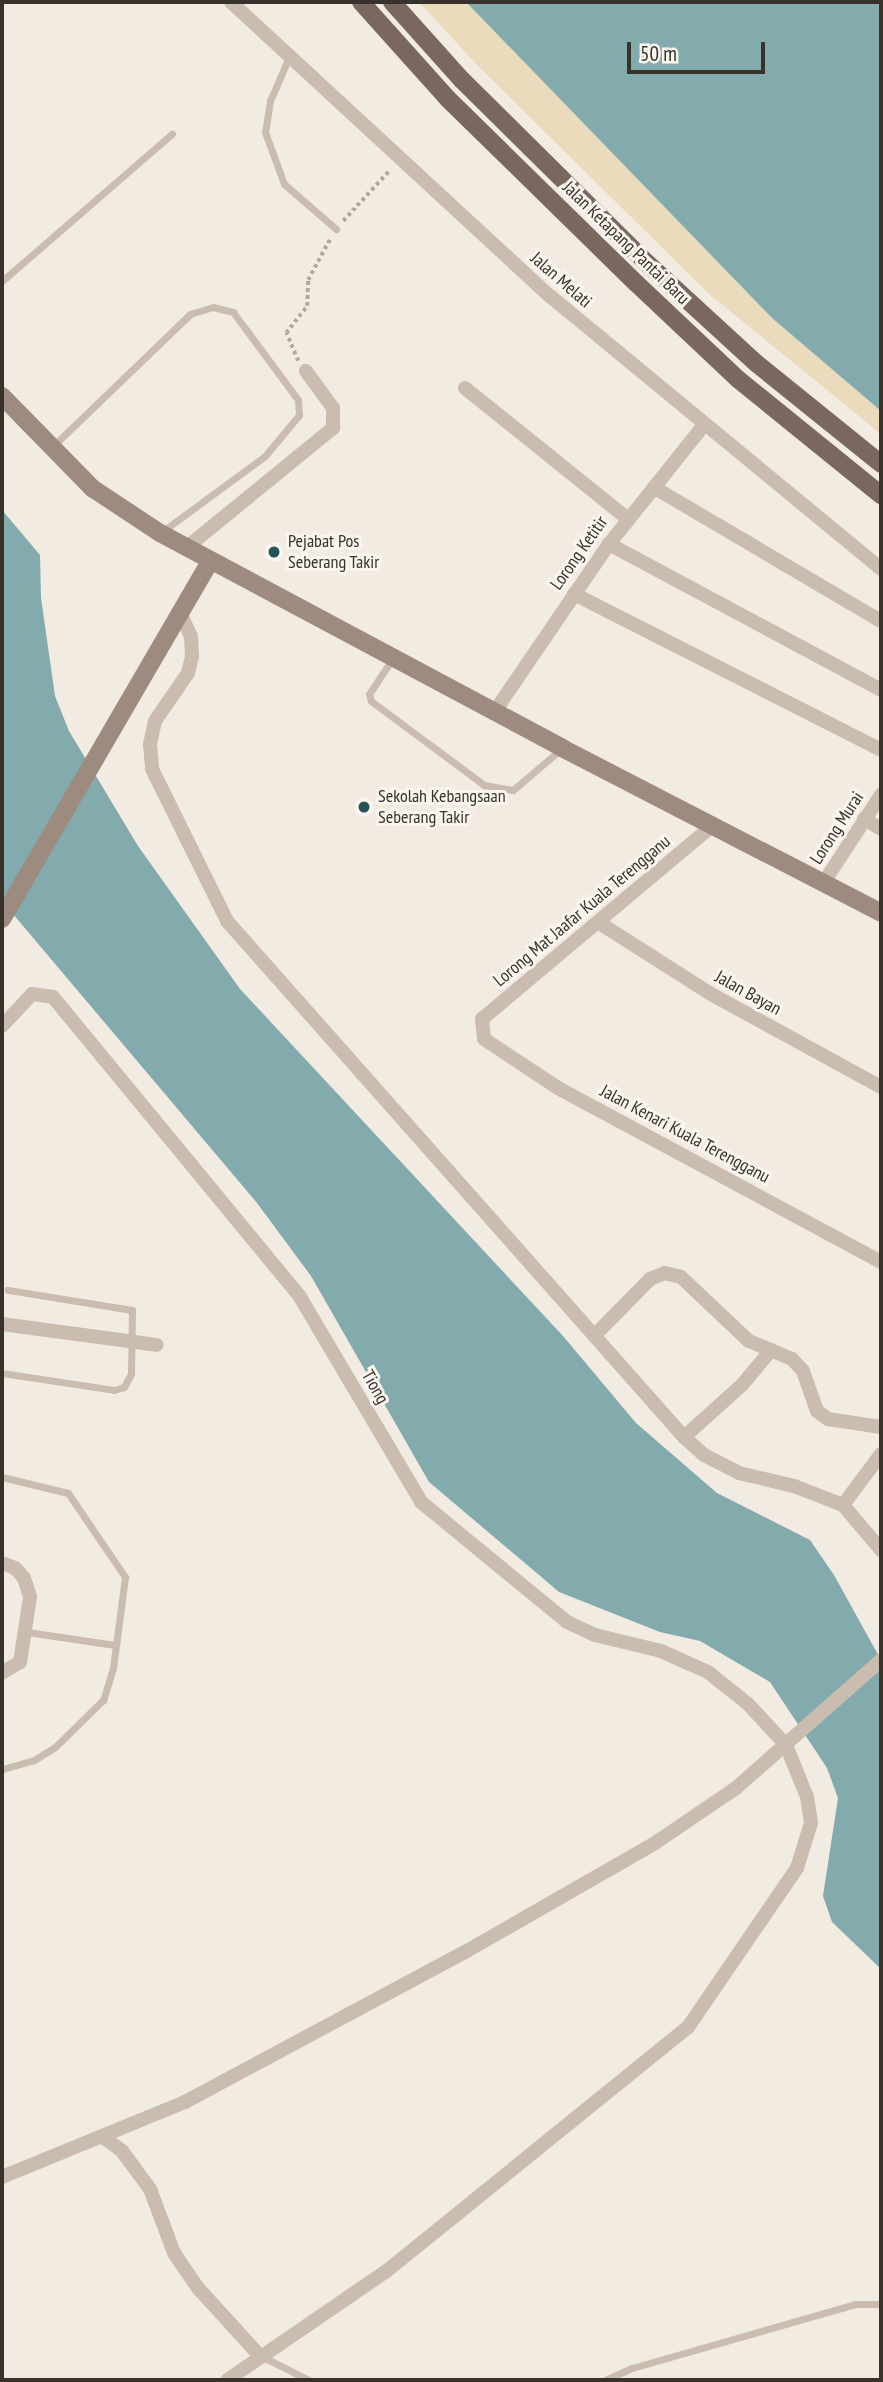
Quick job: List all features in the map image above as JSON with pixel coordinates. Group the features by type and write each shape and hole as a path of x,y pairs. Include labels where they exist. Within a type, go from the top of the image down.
{"main road":[{"name":"Jalan Ketapang Pantai Baru","path":"361,2 448,99 636,283 739,380 881,495"},
{"name":"Jalan Ketapang Pantai Baru","path":"393,2 462,80 648,264 756,363 881,464"}],"street":[{"name":"Jalan Melati","path":"231,2 550,296 881,569"},
{"path":"186,548 333,428 333,408 306,371"},
{"path":"465,388 628,519"},
{"path":"2,396 92,488 160,533 562,748 881,913"},
{"name":"Lorong Ketitir","path":"495,711 609,544 704,425"},
{"path":"655,488 881,621"},
{"path":"609,544 881,690"},
{"path":"2,919 211,562"},
{"path":"574,594 881,750"},
{"path":"180,613 191,637 192,656 188,673 155,721 150,744 152,769 219,910 597,1333 684,1437 704,1455 739,1473 794,1486 843,1505 881,1550"},
{"name":"Lorong Murai","path":"824,882 881,795"},
{"path":"864,820 881,829"},
{"name":"Lorong Mat Jaafar Kuala Terengganu","path":"481,1028 482,1019 601,924 712,826"},
{"name":"Jalan Bayan","path":"601,924 711,994 881,1087"},
{"name":"Tiong","path":"2,1026 32,994 53,997 300,1297 421,1502 567,1622 596,1635 661,1651 708,1672 748,1704 786,1745"},
{"name":"Jalan Kenari Kuala Terengganu","path":"481,1028 484,1039 500,1053 558,1088 879,1257"},
{"path":"597,1333 650,1279 665,1273 681,1277 749,1341 792,1359 803,1371 811,1400 828,1419 881,1427"},
{"path":"2,1324 157,1345"},
{"path":"684,1437 742,1385 771,1350"},
{"path":"843,1505 881,1454"},
{"path":"2,1563 15,1567 24,1578 30,1597 27,1632 20,1662 2,1673"},
{"path":"2,2177 185,2102 465,1952 655,1843 736,1788 881,1660"},
{"path":"227,2380 259,2355 385,2272 699,2015 797,1868 809,1842 807,1797 786,1745"},
{"path":"103,2137 122,2151 150,2189 174,2253 198,2288 259,2355"}],"lane":[{"path":"289,57 270,101 265,132 285,184 336,229"},
{"path":"2,281 172,134"},
{"path":"51,448 190,314 213,307 233,313 298,400 299,415 265,456 160,533"},
{"path":"393,658 369,694 371,701 484,785 513,790 562,748"},
{"path":"2,1373 114,1390 124,1387 131,1374 128,1341 132,1310 8,1290"},
{"path":"2,1477 68,1493 125,1577 125,1593 107,1689 95,1710 34,1760 2,1769"},
{"path":"27,1632 115,1645"},
{"path":"606,2380 632,2368 855,2304 881,2304"},
{"path":"259,2355 309,2380"}],"path":[{"path":"306,371 288,346 286,333 307,306 309,279 336,229 400,159"}],"sand":[{"path":"419,2 466,2 772,318 881,411 881,434 709,294 479,67"}],"water":[{"path":"466,2 881,2 881,411 772,318"},
{"path":"2,510 40,555 41,598 55,696 69,731 138,846 240,989 563,1336 636,1423 717,1493 810,1540 834,1575 881,1660 881,1969 832,1922 823,1896 838,1798 827,1768 770,1682 700,1641 660,1632 559,1592 429,1482 311,1276 257,1203 2,901"}],"place":[{"name":"Pejabat Pos Seberang Takir","path":"274,552"},
{"name":"Sekolah Kebangsaan Seberang Takir","path":"364,807"}]}
